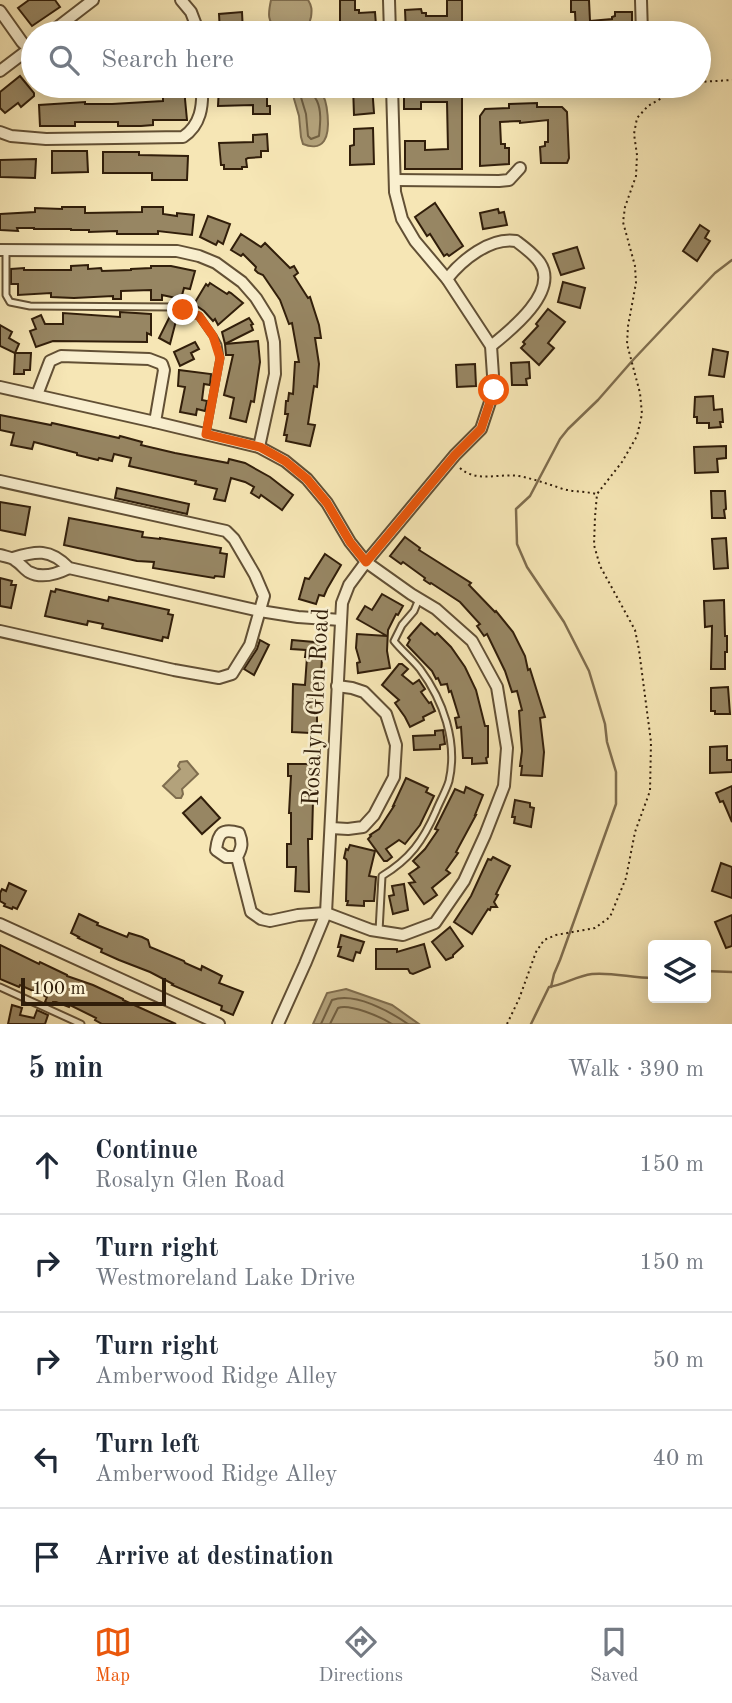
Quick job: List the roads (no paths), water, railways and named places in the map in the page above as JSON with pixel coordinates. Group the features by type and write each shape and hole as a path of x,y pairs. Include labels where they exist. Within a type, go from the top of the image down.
{"street":[{"path":"66,21 93,0"},
{"path":"181,0 195,21"},
{"path":"389,0 390,21"},
{"path":"641,0 642,21"},
{"path":"0,11 21,41"},
{"path":"0,71 21,57"},
{"path":"0,132 11,136 46,139 183,137 192,130 200,117 201,98"},
{"name":"Rosalyn Glen Road","path":"278,1024 326,913 342,603 349,584 366,562 451,460 481,429 494,390 491,346 447,279 415,241 402,219 395,192 392,98"},
{"path":"395,180 499,181 509,180 520,169"},
{"path":"447,279 455,269 484,247 500,241 516,241 541,264 545,282 542,293 535,304 491,346"},
{"path":"3,250 177,251 199,256 216,264 242,282 269,319 274,342 275,374 260,447"},
{"path":"37,395 50,360 61,356 149,359 162,364 164,370 155,422"},
{"path":"0,387 260,447 285,461 307,479 327,503 350,542 366,562 436,609 472,640 497,687 507,748 504,786 464,881 435,923 404,935 371,930 326,913 270,921 261,919 251,912 237,857"},
{"path":"0,481 226,531 255,575 264,596 250,645 232,674 219,678 0,631"},
{"path":"0,555 13,558 46,552 69,568"},
{"path":"13,558 28,572 36,575 58,573 69,568 260,611 341,620"},
{"path":"331,828 348,830 363,827 374,815 394,777 396,746 386,714 364,692 337,686"},
{"path":"0,924 219,1024"}],"lane":[{"path":"3,250 6,295 10,302 30,306 173,307 199,316 213,336 220,358 206,434"},
{"path":"379,931 382,876 410,856 420,841 449,783 452,763 451,742 438,698 419,668 394,641 419,599"},
{"path":"0,987 81,1024"}],"water":[{"path":"271,0 308,0 312,12 310,21 271,21"},
{"path":"294,98 324,98 328,115 327,130 320,145 303,144"},
{"path":"187,761 198,774 182,789 181,798 176,798 163,786 180,769 180,762"},
{"path":"346,989 392,1005 419,1024 313,1024 327,993"}],"waterway":[{"path":"551,987 616,804 616,772 589,671 564,622 527,567 517,544 516,509 530,496 568,429 715,273 732,260"},
{"path":"711,971 732,972"},
{"path":"531,1024 549,987 592,974 648,978"}]}
